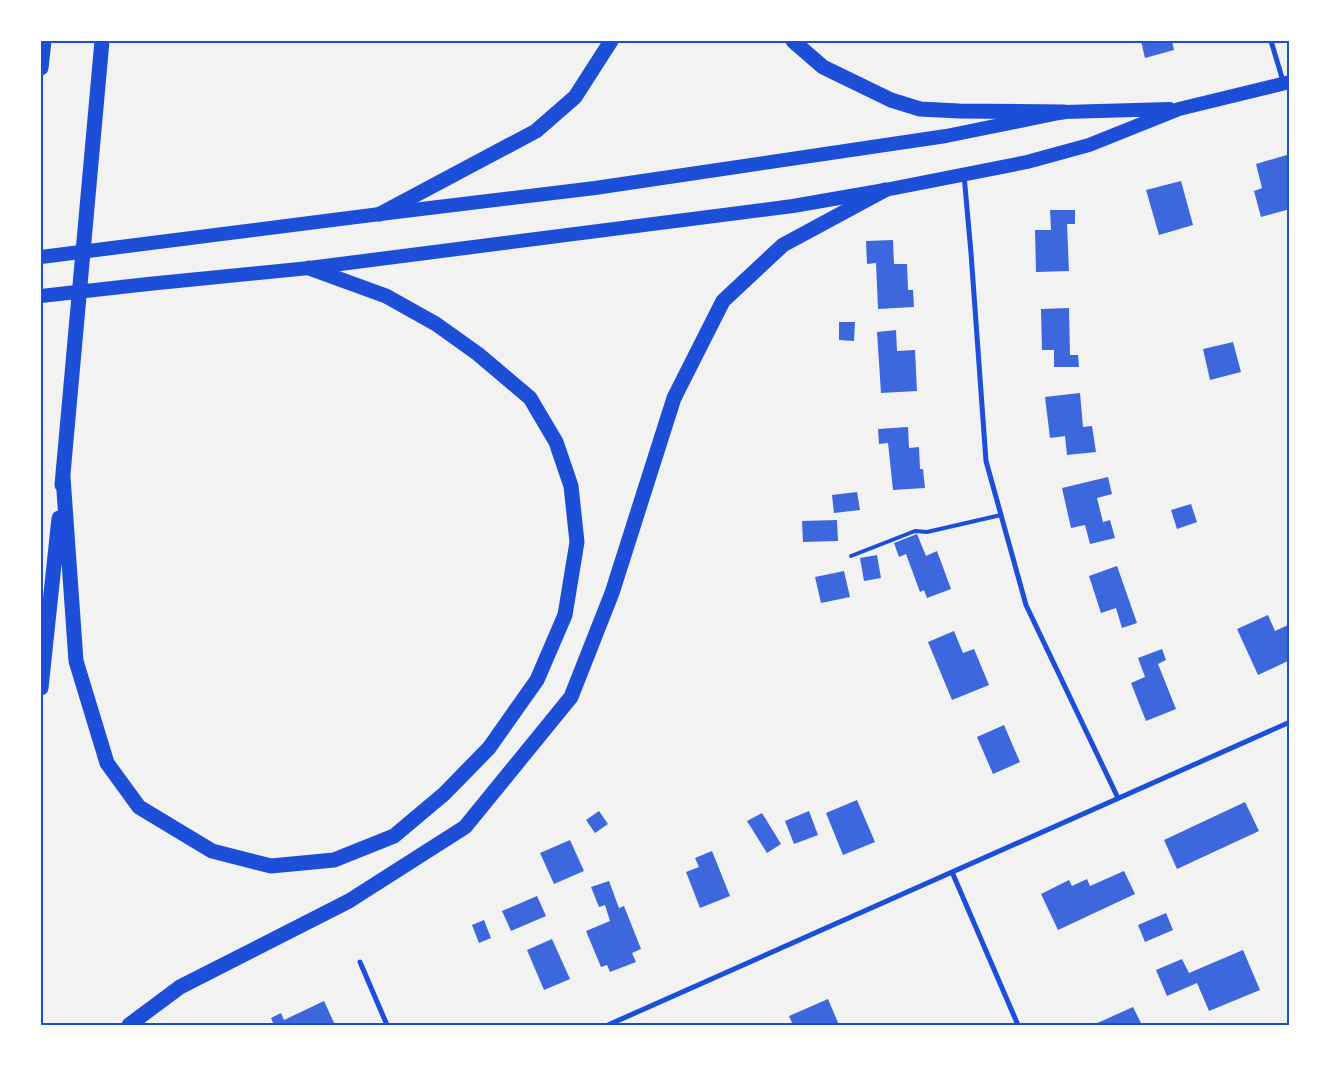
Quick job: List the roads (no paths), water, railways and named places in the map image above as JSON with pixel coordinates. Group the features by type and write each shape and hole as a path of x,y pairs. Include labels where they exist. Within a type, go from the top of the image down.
{"highway":[{"path":"41,68 44,41"},
{"path":"41,688 63,478 102,41"},
{"path":"99,79 106,41"},
{"path":"380,214 536,131 575,97 610,41"},
{"path":"793,41 823,67 891,100 920,110 1064,112 1179,109"},
{"path":"41,296 309,268 793,206 1027,162 1090,145 1179,109 1287,82"},
{"path":"41,257 595,188 946,136 1064,112"},
{"path":"129,1025 180,986 349,901 465,827 570,697 612,593 674,398 723,301 783,245 885,190"},
{"path":"63,478 76,662 107,763 140,807 212,851 271,866 334,860 394,836 444,794 489,748 538,680 565,615 577,542 572,486 556,442 530,398 478,354 436,324 386,296 309,268"}],"street":[{"path":"1271,41 1287,82"},
{"path":"964,175 986,462 1026,605 1118,798"},
{"path":"608,1025 1290,722"},
{"path":"952,872 1018,1025"},
{"path":"360,962 386,1025"}],"lane":[{"path":"852,556 915,530 927,532 1001,515"}]}
